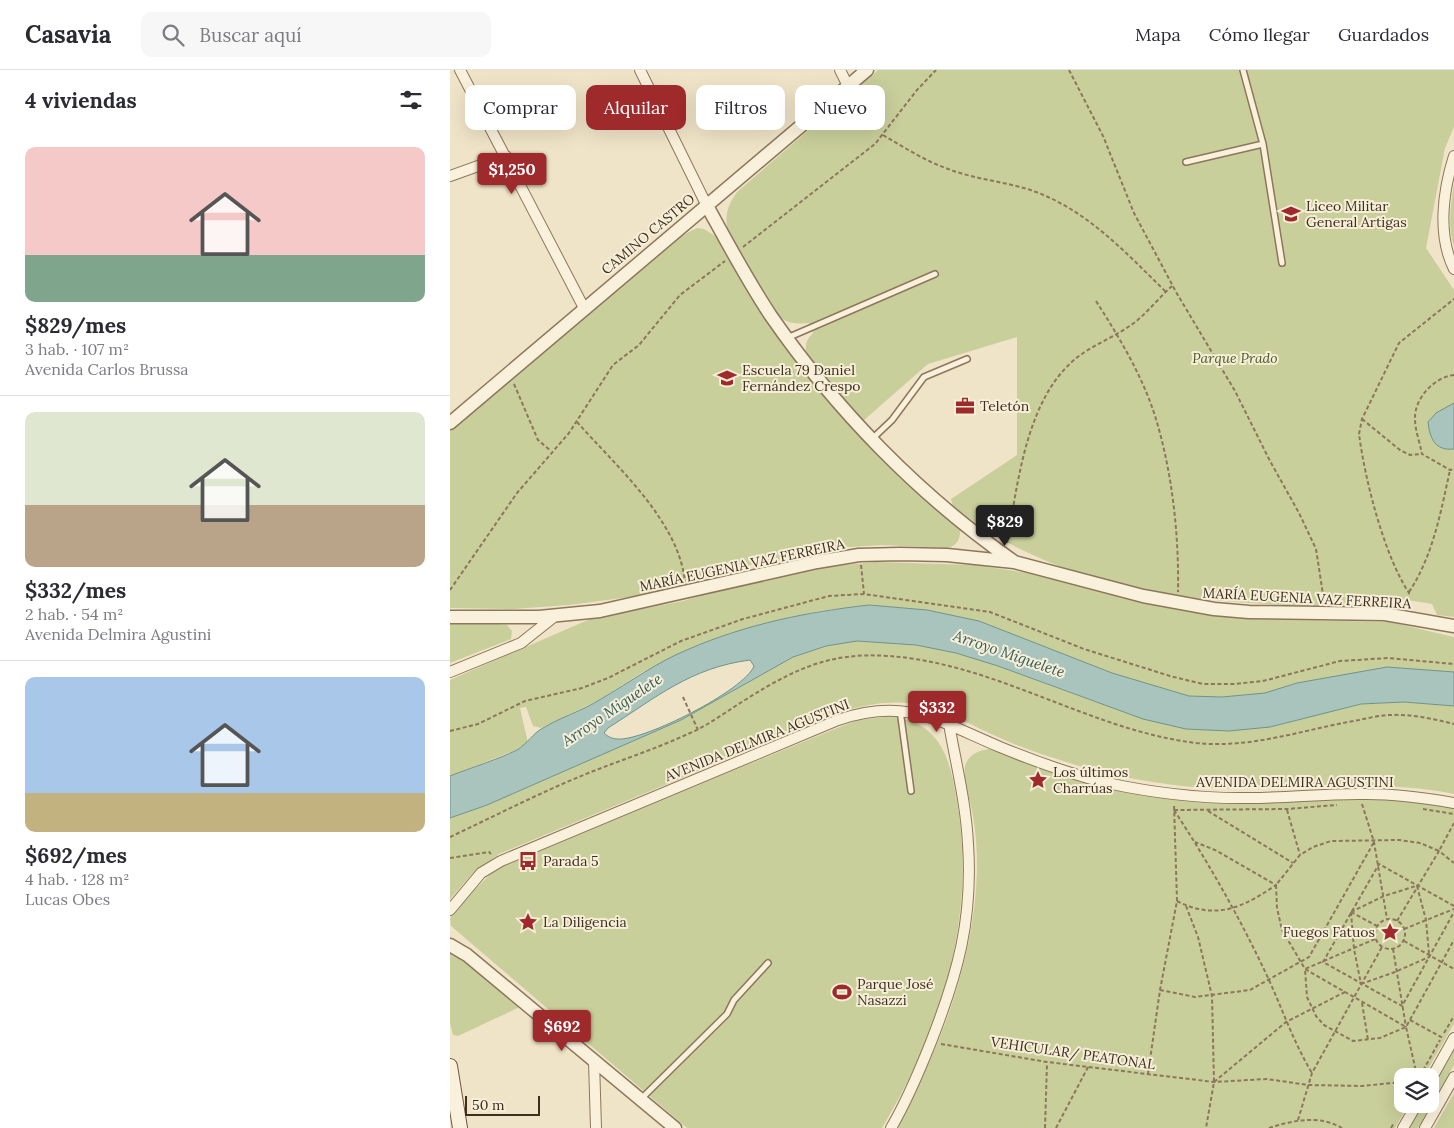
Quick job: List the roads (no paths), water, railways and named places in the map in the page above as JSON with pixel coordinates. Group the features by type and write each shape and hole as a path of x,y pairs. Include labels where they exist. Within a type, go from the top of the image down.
{"main road":[{"path":"450,1066 460,1128"}],"street":[{"path":"460,70 584,308"},
{"path":"640,70 706,204 754,290 787,338 825,387 872,439 935,500 1009,559"},
{"path":"840,70 848,85"},
{"name":"CAMINO CASTRO","path":"849,85 867,70"},
{"name":"CAMINO CASTRO","path":"450,423 795,130"},
{"path":"450,176 506,156"},
{"path":"1454,156 1445,192 1443,219 1444,238 1454,269"},
{"name":"MARÍA EUGENIA VAZ FERREIRA","path":"450,617 508,618 555,616 600,611 817,562 860,556 947,555 1009,559 1178,603 1249,612 1403,616 1454,626"},
{"path":"450,672 521,643 555,616"},
{"name":"AVENIDA DELMIRA AGUSTINI","path":"450,910 481,873 501,861 838,720 871,711 900,710 931,716 1026,758 1066,771 1139,789 1174,794 1241,798 1361,794 1401,796 1454,803"},
{"path":"891,1128 918,1075 950,992 965,932 970,872 966,818 949,724"},
{"path":"450,935 467,955"},
{"path":"450,945 467,955 675,1128"},
{"path":"1437,1068 1453,1040"},
{"path":"594,1061 596,1128"},
{"path":"1425,1128 1454,1077"},
{"path":"1403,1128 1412,1113"}],"lane":[{"path":"1243,70 1263,144 1282,263"},
{"path":"1186,162 1263,144"},
{"path":"787,338 935,274"},
{"path":"872,439 892,420 924,378 966,359"},
{"path":"900,710 911,791"},
{"path":"640,1099 727,1014 734,1000 768,963"}],"water":[{"path":"1454,403 1454,449 1442,448 1432,439 1428,422 1436,413"},
{"name":"Arroyo Miguelete","path":"869,605 927,610 979,621 1112,673 1189,696 1222,697 1265,693 1297,683 1387,667 1454,672 1454,706 1404,702 1361,704 1270,727 1229,731 1186,729 1143,719 998,666 956,653 916,645 857,641 826,646 793,657 681,720 487,805 450,818 450,776 517,750 539,730 594,703 666,660 711,640 755,626 800,615","holes":["750,660 754,666 747,676 733,688 670,723 649,732 618,739 609,737 604,733 608,728 659,695 692,677 729,664"]}],"place":[{"name":"Liceo Militar General Artigas","path":"1291,214"},
{"name":"Escuela 79 Daniel Fernández Crespo","path":"727,378"},
{"name":"Teletón","path":"965,406"},
{"name":"Los últimos Charrúas","path":"1038,780"},
{"name":"Parada 5","path":"528,861"},
{"name":"La Diligencia","path":"528,922"},
{"name":"Fuegos Fatuos","path":"1390,932"},
{"name":"Parque José Nasazzi","path":"842,992"}],"park label":[{"name":"Parque Prado","path":"1235,358"}]}
